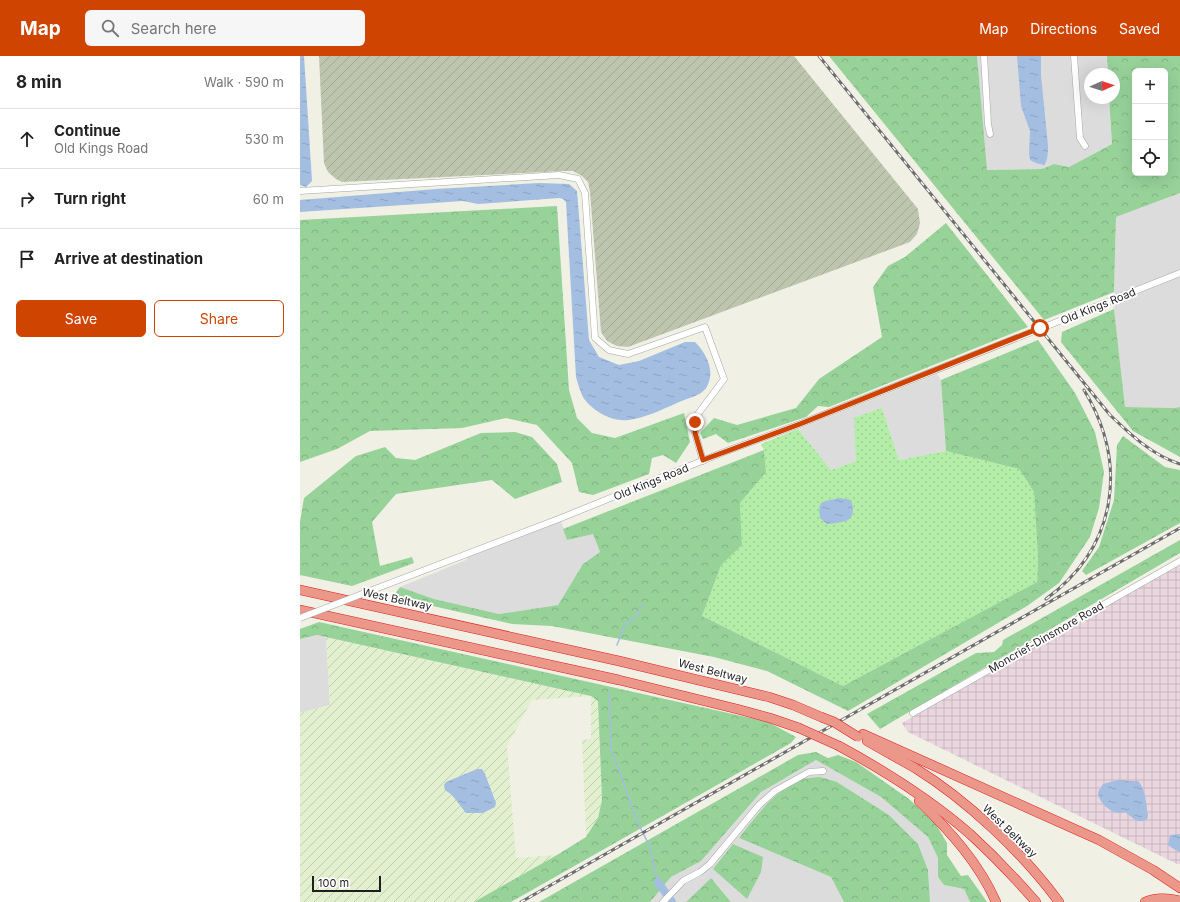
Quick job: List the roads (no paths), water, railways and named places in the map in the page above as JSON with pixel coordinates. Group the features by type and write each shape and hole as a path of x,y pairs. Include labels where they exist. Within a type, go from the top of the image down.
{"highway":[{"name":"West Beltway","path":"300,590 612,659 769,697 793,705 861,735 916,769 965,805 1014,849 1059,902"},
{"path":"300,610 620,680 750,713 799,728 839,746 870,763 932,804 969,834 1004,867 1036,902"},
{"path":"861,735 1099,840 1153,870 1180,888"},
{"path":"900,783 930,811 954,838 974,863 996,902"},
{"path":"1145,902 1165,898 1180,901"}],"street":[{"path":"984,56 988,124 990,134"},
{"path":"1074,56 1080,138 1084,146"},
{"path":"300,192 559,175 578,179 585,193 595,338 609,350 628,354 705,327 724,379 695,418 695,433 703,460"},
{"name":"Old Kings Road","path":"300,618 703,460 800,424 1180,273"},
{"name":"Moncrief-Dinsmore Road","path":"913,713 1180,562"},
{"path":"663,902 683,881 700,872 710,864 767,797 784,785 809,772 823,771"}],"water":[{"path":"300,56 304,56 312,181 306,187 300,185"},
{"path":"1017,56 1041,56 1041,75 1048,146 1047,159 1044,165 1030,160 1030,131 1021,106"},
{"path":"539,183 569,184 577,191 589,340 599,357 619,365 639,361 685,342 695,342 703,352 709,364 709,382 704,391 653,413 628,420 615,419 597,411 583,397 576,377 566,202 563,199 559,198 478,204 463,201 300,212 300,200 436,189"},
{"path":"840,498 851,500 853,513 851,517 848,520 827,524 820,518 819,512 821,504 826,501"},
{"path":"477,769 482,769 485,774 496,803 495,807 483,813 466,813 452,795 445,790 444,785 446,782"},
{"path":"1118,780 1138,781 1141,784 1145,797 1148,816 1147,819 1144,821 1138,821 1125,812 1116,813 1107,808 1101,800 1098,792 1103,784"},
{"path":"1180,834 1180,852 1168,845 1170,835"}],"waterway":[{"path":"617,645 625,624 636,617 642,604"},
{"path":"609,692 611,748 638,823 649,845 658,882"},
{"path":"658,882 672,902"}],"railway":[{"path":"819,56 1110,415 1142,444 1160,455 1180,464"},
{"path":"1046,599 1070,578 1088,555 1101,530 1108,503 1110,475 1107,447 1098,418 1084,390"},
{"path":"521,902 1180,528"}]}
